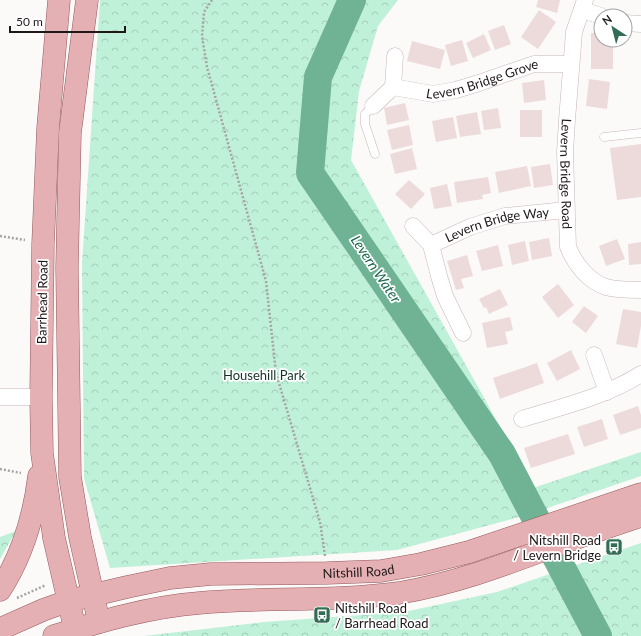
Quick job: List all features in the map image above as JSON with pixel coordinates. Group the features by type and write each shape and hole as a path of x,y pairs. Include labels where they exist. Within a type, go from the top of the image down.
{"main road":[{"name":"Barrhead Road","path":"59,0 48,128 42,244 42,453 54,538 75,629"},
{"name":"Barrhead Road","path":"87,0 70,132 67,268 71,480 80,537 100,622"},
{"path":"42,318 68,318"},
{"path":"7,594 36,501 42,453"},
{"path":"47,485 71,480"},
{"name":"Nitshill Road","path":"0,629 43,610 68,602 170,578 211,574 381,571 422,564 469,552 641,494"},
{"name":"Nitshill Road","path":"54,636 100,622 169,606 200,603 363,597 437,585 475,575 641,516"},
{"path":"469,552 475,575"}],"street":[{"name":"Levern Bridge Road","path":"593,11 584,5 574,32 565,152 568,247 572,258 579,268 594,281 607,287 641,290"},
{"path":"372,106 393,87 395,56"},
{"name":"Levern Bridge Grove","path":"393,87 433,94 456,90 534,64 571,64"},
{"name":"Levern Bridge Way","path":"431,245 470,227 506,216 566,210"},
{"name":"Levern Bridge Way","path":"413,226 431,245 445,296 463,333"},
{"path":"594,355 606,392"},
{"path":"522,419 606,392 630,382 641,374"},
{"path":"0,397 41,397"}],"lane":[{"path":"372,106 365,114 365,124 375,154"},
{"path":"604,137 641,133"}],"path":[{"path":"212,0 204,12 202,36 207,67 266,281 276,373 320,522 327,573"},
{"path":"0,236 42,244"},
{"path":"7,594 63,577"}],"green space":[{"name":"Househill Park","path":"100,0 398,0 378,26 359,91 351,160 533,488 641,452 641,476 527,515 397,550 110,568 84,478 82,263"},
{"path":"16,531 0,559 0,537"},
{"path":"641,543 641,636 144,636 264,622 404,612 497,592"}],"building":[{"path":"538,0 560,0 557,13 536,7"},
{"path":"539,10 556,22 538,49 521,37"},
{"path":"504,25 511,44 495,50 488,31"},
{"path":"591,33 593,33 593,48 613,48 613,69 591,69"},
{"path":"484,34 491,50 473,58 466,43"},
{"path":"462,40 468,61 451,66 445,45"},
{"path":"412,41 445,50 440,69 407,61"},
{"path":"589,79 610,82 607,109 586,106"},
{"path":"544,80 546,100 524,103 522,83"},
{"path":"405,103 409,120 387,125 384,108"},
{"path":"498,108 501,128 484,130 481,111"},
{"path":"520,110 542,110 542,137 520,137"},
{"path":"477,112 481,134 460,137 456,116"},
{"path":"453,117 457,138 436,142 432,121"},
{"path":"409,125 413,145 392,150 387,130"},
{"path":"641,144 641,197 617,200 610,148"},
{"path":"412,148 417,169 395,174 390,154"},
{"path":"550,164 553,185 534,188 531,167"},
{"path":"527,166 531,186 499,193 495,172"},
{"path":"488,177 491,193 482,195 483,199 457,203 454,182"},
{"path":"409,180 425,194 411,209 395,194"},
{"path":"447,184 452,206 434,209 430,188"},
{"path":"549,238 552,256 532,260 529,242"},
{"path":"617,239 625,259 606,266 599,246"},
{"path":"525,241 529,261 512,265 508,245"},
{"path":"641,242 641,264 629,265 628,244"},
{"path":"498,245 503,266 482,271 476,251"},
{"path":"467,255 473,276 461,279 464,288 456,290 447,261"},
{"path":"558,284 574,305 558,318 542,297"},
{"path":"500,289 508,305 489,314 486,307 484,308 479,299"},
{"path":"584,306 598,316 586,333 572,322"},
{"path":"623,309 641,312 641,326 637,348 616,344"},
{"path":"510,317 513,330 505,332 508,344 487,348 482,323"},
{"path":"571,350 580,369 557,381 547,363"},
{"path":"537,363 544,383 500,399 493,378"},
{"path":"638,406 641,415 641,428 620,435 613,415"},
{"path":"602,419 608,439 584,447 577,427"},
{"path":"568,434 575,454 531,468 524,448"}],"waterway":[{"name":"Levern Water","path":"352,0 318,77 310,173 502,454 536,519"},
{"name":"Levern Water","path":"555,555 598,636"}],"place":[{"name":"Nitshill Road / Levern Bridge","path":"614,547"},
{"name":"Nitshill Road / Barrhead Road","path":"322,615"}]}
